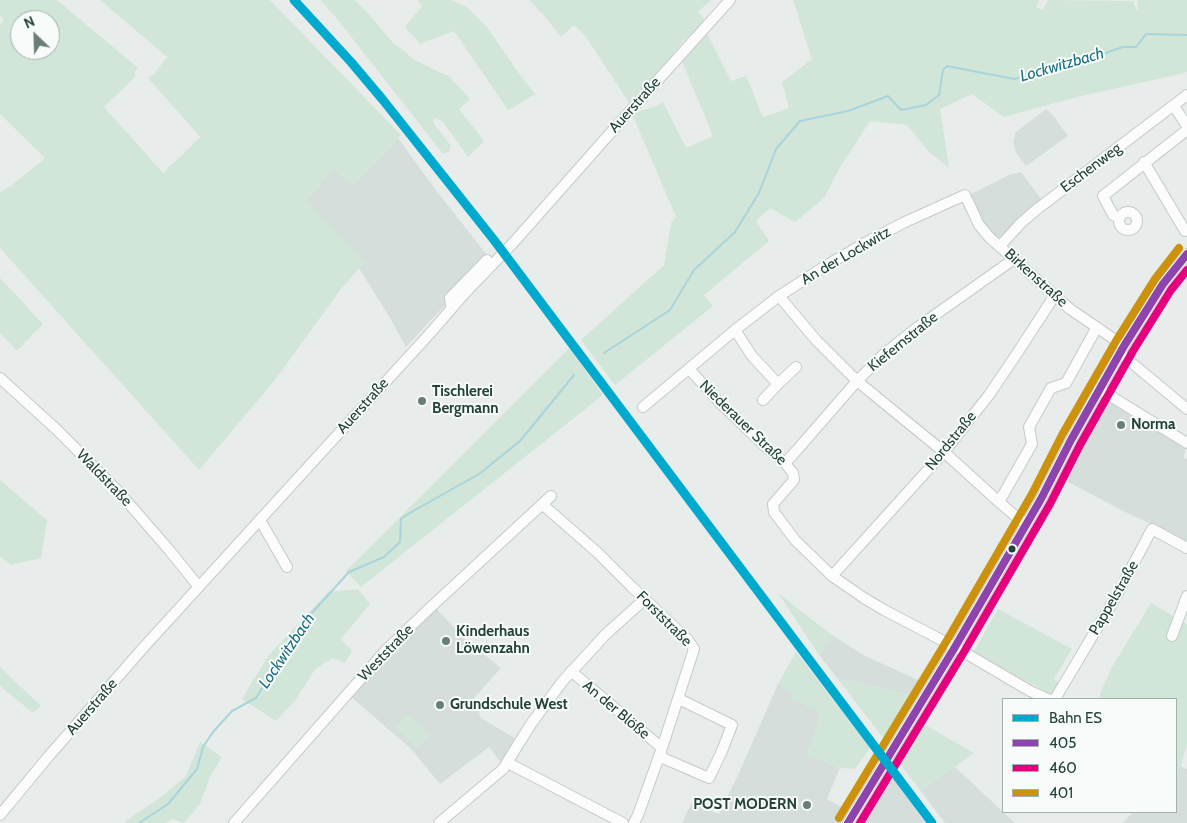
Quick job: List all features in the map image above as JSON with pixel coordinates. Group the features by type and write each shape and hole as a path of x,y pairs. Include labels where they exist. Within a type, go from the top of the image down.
{"street":[{"name":"Auerstraße","path":"0,815 143,648 451,308 514,242 730,0"},
{"name":"Eschenweg","path":"1000,246 1036,210 1187,95"},
{"path":"1120,218 1114,214 1103,196 1187,128 1174,106"},
{"path":"1144,162 1185,231"},
{"name":"Birkenstraße","path":"964,195 979,225 990,238 1070,309 1097,327 1187,409"},
{"name":"An der Lockwitz","path":"643,407 779,296 872,239 964,195"},
{"path":"848,823 955,647 1041,499 1099,389 1122,350 1163,284 1187,254"},
{"name":"Kiefernstraße","path":"785,463 857,381 884,354 1014,259"},
{"path":"451,308 450,298 487,260"},
{"name":"Nordstraße","path":"832,576 944,452 989,395 1055,295"},
{"path":"779,296 816,340 857,381 944,452 999,502 1026,523"},
{"path":"999,502 1032,444 1029,427 1051,388 1066,383 1097,327"},
{"path":"735,330 752,356 778,384"},
{"path":"763,400 796,367"},
{"name":"Niederauer Straße","path":"689,369 721,404 785,463 793,473 794,480 773,504 774,512 795,540 832,576 877,606 1046,698"},
{"name":"Waldstraße","path":"0,378 61,434 118,491 165,545 198,587"},
{"path":"1099,389 1187,442"},
{"name":"Weststraße","path":"234,823 387,649 551,496"},
{"name":"Forststraße","path":"542,504 585,540 688,640 694,649 661,752 634,823"},
{"path":"260,520 288,568"},
{"name":"Pappelstraße","path":"1056,698 1118,593 1152,529 1187,548"},
{"path":"1172,636 1187,596"},
{"path":"439,823 499,774 531,724 571,671 606,634 645,599"},
{"name":"An der Blöße","path":"571,671 661,752 665,759 708,778 722,751 732,725 678,699"},
{"path":"508,762 623,823"}],"shaded area":[{"path":"1046,109 1068,136 1026,166 1016,153 1013,141 1016,132"},
{"path":"398,138 487,255 445,298 445,305 406,347 359,268 364,263 305,201 333,169 353,184"},
{"path":"1021,172 1042,200 1003,236 997,238 991,235 983,223 969,195 1009,175"},
{"path":"1101,394 1187,447 1183,457 1187,459 1187,541 1121,510 1059,477"},
{"path":"435,607 465,639 501,668 474,698 481,718 518,740 502,764 489,747 440,784 411,749 349,695"},
{"path":"832,635 865,656 925,683 917,697 837,678 819,655"},
{"path":"778,684 794,693 792,698 821,712 813,741 807,754 840,768 827,799 848,810 841,823 682,823 692,802 719,814"},
{"path":"1180,766 1187,769 1187,823 1122,823 1132,813 1177,813 1177,776"},
{"path":"955,767 1002,811 1002,813 1015,823 945,823 920,790"},
{"path":"887,770 925,823 857,823"}],"green space":[{"path":"0,0 57,0 138,68 135,71 135,77 104,107 163,173 200,137 148,78 154,74 167,57 100,0 270,0 401,135 353,184 333,169 305,201 365,262 341,289 275,380 199,470 0,248 0,192 11,186 45,158 0,114 0,25 4,20 0,16"},
{"path":"320,0 355,0 394,44 413,59 449,76 470,99 459,109 484,141 468,157 443,122 436,118 433,120 435,125 451,146 449,152 443,154 334,15"},
{"path":"417,0 452,0 467,7 487,27 535,94 508,110 454,31 420,44 405,27 422,6"},
{"path":"529,0 711,0 698,12 705,20 694,33 683,41 670,59 630,104 586,37 574,25 561,37"},
{"path":"793,0 1039,0 1036,7 1043,10 1048,0 1133,1 1137,10 1138,0 1187,0 1187,72 1081,96 1004,117 972,94 940,109 949,168 928,151 907,125 870,121 839,169 824,198 795,222 770,208 756,221 769,241 704,295 713,306 615,385 581,340 664,265 671,223 676,217 633,116 638,112 663,102 686,148 713,136 681,59 707,33 731,81 746,76 763,117 789,108 782,82 812,59"},
{"path":"0,278 43,324 17,351 0,333"},
{"path":"570,347 603,395 361,587 346,571"},
{"path":"0,480 47,520 41,558 11,565 0,557"},
{"path":"358,589 370,604 341,639 352,651 345,663 333,658 316,668 294,702 276,721 242,699 268,656 328,592"},
{"path":"778,593 832,635 819,655"},
{"path":"1151,603 1187,624 1187,746 1177,776 1177,698 1099,698 1112,667"},
{"path":"998,609 1072,649 1054,679 1060,684 1055,691 1052,693 1047,692 973,653"},
{"path":"796,652 870,748 855,769 840,768 807,754 813,741 821,712 792,698 793,693 778,684"},
{"path":"0,667 41,706 33,713 0,686"},
{"path":"837,678 917,697 887,743"},
{"path":"408,714 430,735 417,748 395,727"},
{"path":"915,719 974,753 920,790 893,755"},
{"path":"200,742 222,757 209,778 200,804 184,823 172,819 166,823 125,823 186,776"}],"waterway":[{"name":"Lockwitzbach","path":"604,353 670,310 694,270 735,232 759,193 776,149 800,121 848,111 888,96 901,110 926,105 939,95 943,70 947,66 1014,79 1053,71 1123,47 1136,47 1146,34 1187,35"},
{"name":"Lockwitzbach","path":"139,823 168,804 197,769 203,747 213,732 232,711 256,698 300,626 349,572 384,557 400,542 401,519 479,474 520,441 574,375"}],"rail line":[{"name":"ES","path":"294,0 383,100 494,240 932,823"}],"transit line":[{"name":"401","path":"839,818 946,642 1032,494 1062,435 1116,341 1155,279 1179,248"},
{"name":"405","path":"848,823 955,647 1041,499 1071,440 1124,346 1163,284 1187,254"},
{"name":"460","path":"860,823 964,652 1050,504 1080,445 1133,351 1171,290 1187,270"}],"place":[{"name":"Tischlerei Bergmann","path":"422,401"},
{"name":"Norma","path":"1121,425"},
{"name":"Kinderhaus Löwenzahn","path":"446,641"},
{"name":"Grundschule West","path":"440,705"},
{"name":"POST MODERN","path":"807,805"}]}
